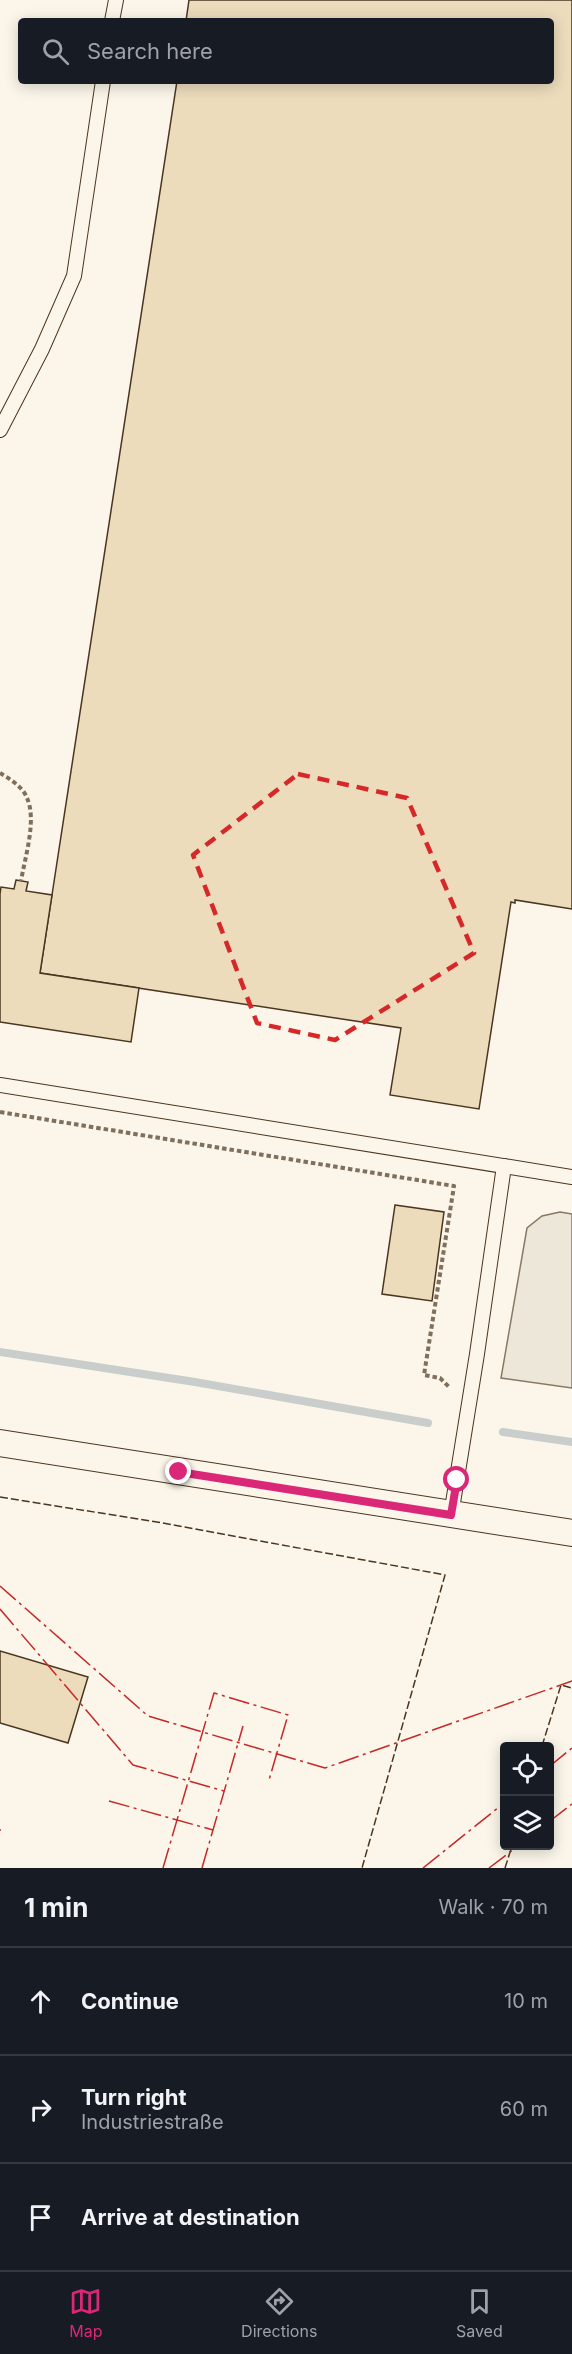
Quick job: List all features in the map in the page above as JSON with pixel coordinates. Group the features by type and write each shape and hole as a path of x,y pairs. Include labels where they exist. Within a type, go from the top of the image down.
{"street":[{"path":"0,1443 572,1533"}],"lane":[{"path":"113,18 116,0"},
{"path":"0,430 42,349 74,276 104,84"},
{"path":"0,1085 572,1177"},
{"path":"451,1515 504,1166"}],"path":[{"path":"0,773 27,795 32,814 21,881"},
{"path":"0,1112 454,1186 424,1375 440,1378 452,1389 471,1392"}],"highlighted area":[{"path":"298,774 407,798 474,953 335,1040 257,1023 193,855"}],"shaded area":[{"path":"560,1212 572,1214 572,1388 501,1378 527,1228 542,1216"}],"building":[{"path":"189,0 572,0 572,909 515,900 515,903 511,902 479,1109 390,1095 401,1028 40,973 177,84 554,84 554,18 186,18"},
{"path":"16,880 28,882 26,891 52,895 40,973 139,988 131,1042 0,1022 0,894 1,887 14,889"},
{"path":"395,1205 444,1212 432,1301 382,1294"},
{"path":"0,1651 88,1677 68,1743 0,1723"}],"waterway":[{"path":"0,1352 195,1382 428,1423"},
{"path":"503,1432 572,1442"}],"fence":[{"path":"0,1497 163,1523 445,1575 362,1868"},
{"path":"543,1742 561,1685 572,1688"},
{"path":"505,1868 511,1850"}],"power":[{"path":"0,1586 148,1716 325,1768 572,1681"},
{"path":"0,1609 133,1765 224,1791"},
{"path":"163,1868 214,1693 288,1715 269,1780"},
{"path":"202,1868 243,1726"},
{"path":"554,1763 572,1748"},
{"path":"109,1801 213,1830"},
{"path":"554,1818 572,1804"},
{"path":"423,1868 500,1806"},
{"path":"489,1868 513,1850"}],"route":[{"path":"179,1472 451,1515 457,1480"}]}
